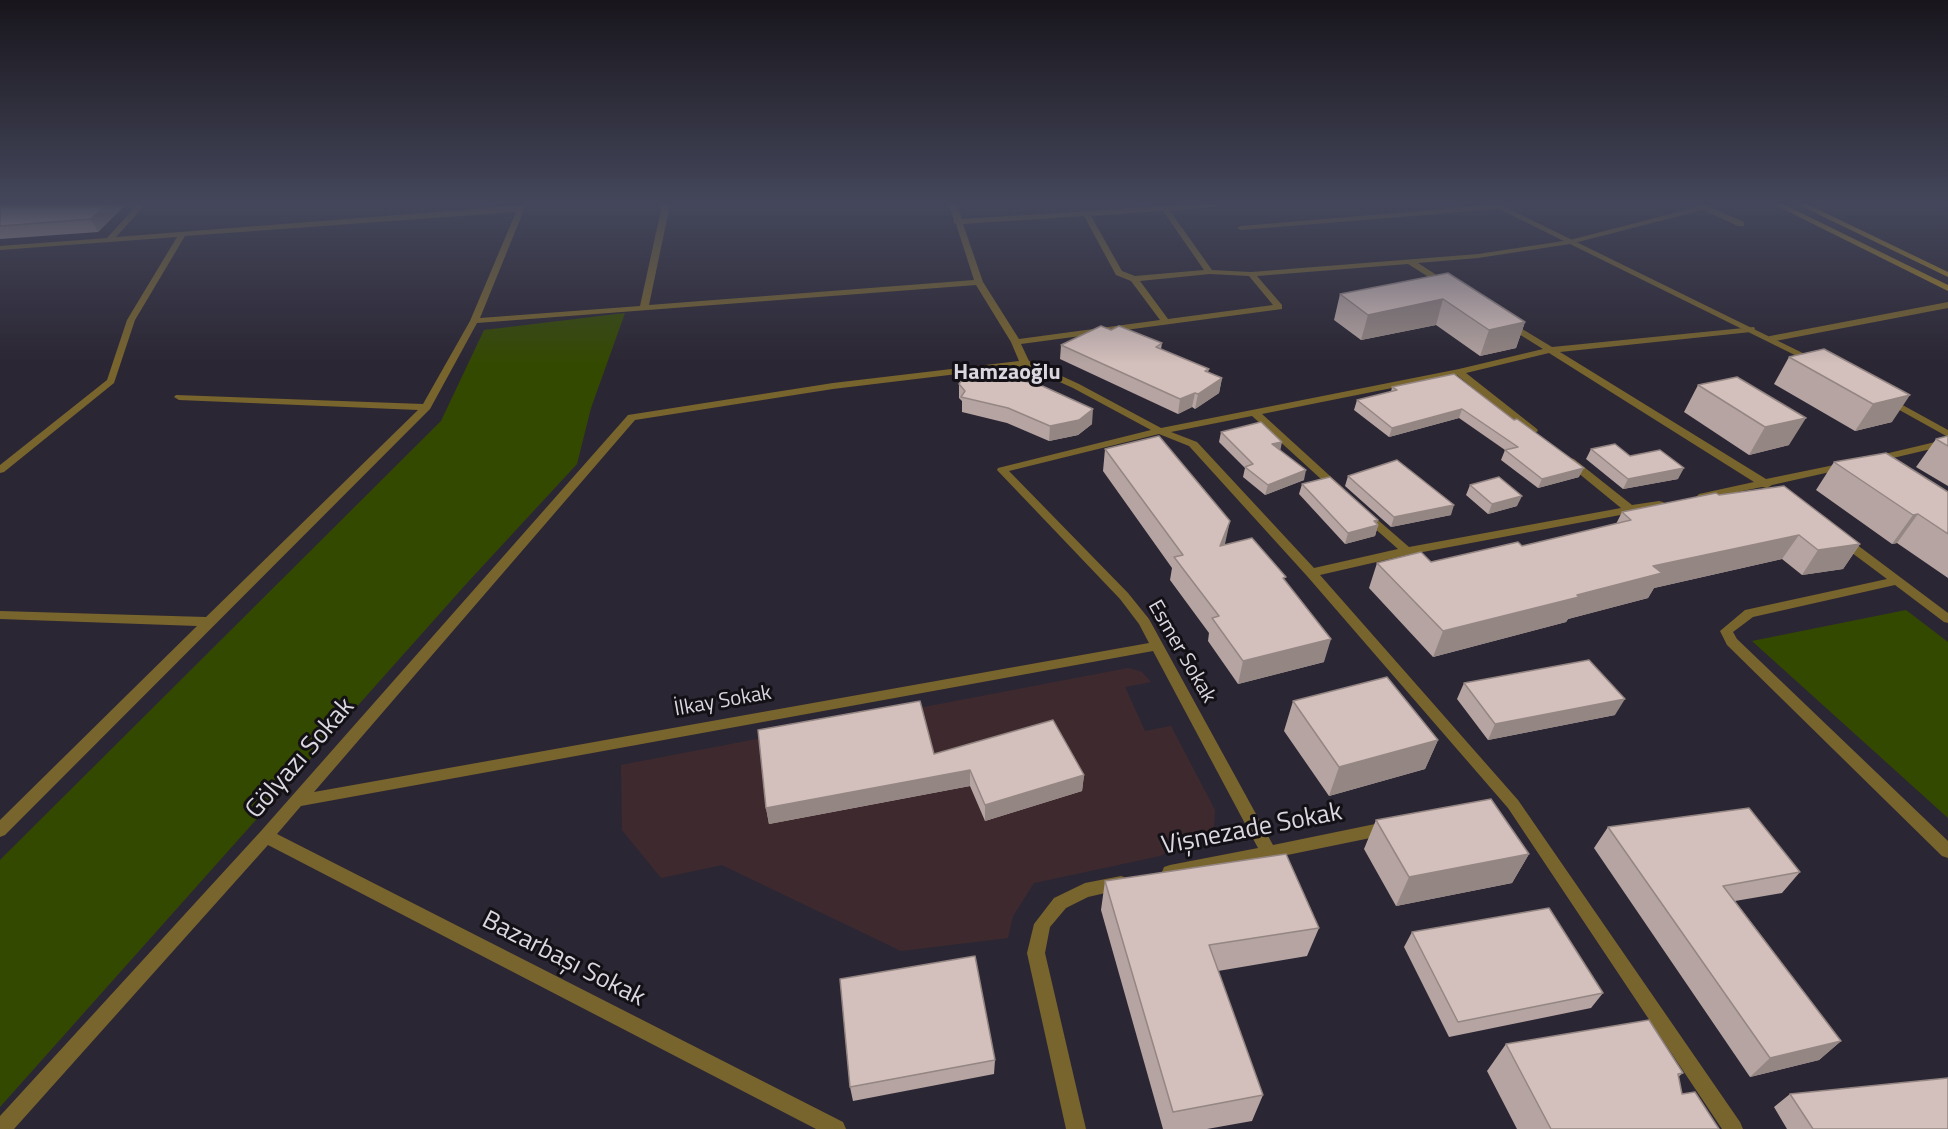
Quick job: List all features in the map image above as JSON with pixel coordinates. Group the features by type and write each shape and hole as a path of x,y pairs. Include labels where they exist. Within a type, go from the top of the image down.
{"main road":[{"path":"1885,258 1948,288"},
{"path":"1911,258 1948,275"}],"street":[{"path":"0,470 111,381 131,320 169,258"},
{"path":"0,830 426,407 474,321 501,258"},
{"path":"644,307 655,258"},
{"path":"970,258 979,282 1016,342 1025,363 1076,386 1160,431 1193,444 1311,573 1513,804 1733,1129"},
{"path":"1111,258 1119,273 1134,279 1210,272 1251,274 1455,258"},
{"path":"1200,258 1210,272"},
{"path":"1603,258 1820,364"},
{"path":"1409,261 1460,293"},
{"path":"1016,342 1164,320 1279,307 1251,274"},
{"path":"1134,279 1164,320"},
{"path":"474,321 979,282"},
{"path":"1770,339 1948,304"},
{"path":"1500,318 1770,487"},
{"path":"1160,431 1256,414 1459,372 1551,350 1751,329"},
{"name":"Gölyazı Sokak","path":"1,1129 266,836 632,417 833,386 1025,363"},
{"path":"1459,372 1540,437"},
{"path":"1879,394 1948,434"},
{"path":"179,397 426,407"},
{"path":"1256,414 1407,551"},
{"name":"Esmer Sokak","path":"1160,431 1002,470 1125,596 1158,646 1269,852"},
{"path":"1311,573 1407,551 1682,500 1770,487 1948,442"},
{"path":"1558,452 1631,510"},
{"path":"1832,532 1948,619"},
{"path":"1898,581 1749,614 1726,631 1732,642 1948,851"},
{"path":"0,615 208,622"},
{"name":"İlkay Sokak","path":"296,801 1158,646"},
{"path":"1490,809 1513,804"},
{"name":"Vişnezade Sokak","path":"1076,1129 1036,953 1042,924 1060,903 1085,890 1397,827"},
{"name":"Bazarbaşı Sokak","path":"266,836 836,1129"}],"shaded area":[{"path":"1128,668 1142,672 1151,682 1125,687 1145,731 1171,726 1215,810 1214,827 1204,835 1160,856 1034,883 1013,916 1008,938 901,951 722,865 661,878 622,830 621,765"}],"green space":[{"path":"625,313 591,408 577,464 467,583 0,1107 0,860 441,421 484,330"},
{"path":"1906,610 1948,642 1948,818 1752,641"}],"building":[{"path":"1448,273 1525,322 1489,330 1443,299 1368,315 1340,294"},
{"path":"1101,326 1111,330 1119,326 1162,343 1156,347 1209,369 1205,371 1222,378 1198,394 1180,399 1061,345"},
{"path":"1824,349 1910,395 1873,404 1789,357"},
{"path":"969,370 1038,384 1093,409 1079,420 1050,426 1008,408 961,397 965,391 959,384"},
{"path":"1454,374 1514,420 1517,419 1584,468 1542,479 1505,450 1518,447 1462,409 1392,428 1357,400 1397,390 1392,387"},
{"path":"1737,377 1806,418 1765,427 1698,385"},
{"path":"1261,422 1282,442 1272,444 1306,470 1268,485 1245,467 1253,464 1221,432"},
{"path":"1159,436 1230,521 1220,546 1252,538 1286,577 1283,578 1331,639 1243,661 1212,618 1219,616 1174,557 1183,555 1105,449"},
{"path":"1948,436 1948,446 1936,439"},
{"path":"1615,444 1630,456 1660,450 1684,468 1628,479 1591,449"},
{"path":"1886,453 1948,492 1948,534 1918,514 1913,515 1834,462"},
{"path":"1397,460 1454,505 1394,517 1348,476"},
{"path":"1330,477 1378,520 1374,521 1378,525 1348,533 1302,484"},
{"path":"1499,477 1522,496 1492,504 1470,485"},
{"path":"1784,486 1860,544 1818,550 1799,535 1653,566 1662,573 1577,595 1579,597 1443,631 1377,563 1421,552 1431,562 1518,542 1522,546 1631,520 1622,512 1716,493 1719,495"},
{"path":"1589,660 1625,699 1495,724 1464,683"},
{"path":"1387,677 1438,740 1339,767 1293,701"},
{"path":"920,701 934,754 1053,720 1084,775 985,805 970,770 766,808 758,730"},
{"path":"1491,799 1529,854 1409,877 1376,820"},
{"path":"1749,808 1800,872 1723,886 1841,1041 1770,1058 1608,827"},
{"path":"1286,854 1319,928 1209,945 1263,1095 1173,1112 1105,881"},
{"path":"1549,908 1603,993 1458,1022 1412,932"},
{"path":"975,956 995,1060 850,1087 840,979"},
{"path":"1649,1020 1683,1073 1678,1074 1682,1094 1695,1092 1719,1129 1551,1129 1506,1044"},
{"path":"1948,1078 1948,1129 1813,1129 1790,1094"}],"district":[{"name":"Hamzaoğlu","path":"1007,374"}]}
